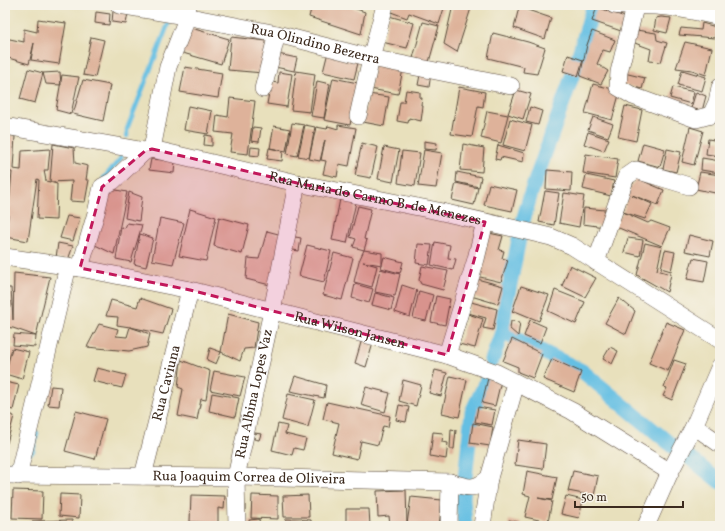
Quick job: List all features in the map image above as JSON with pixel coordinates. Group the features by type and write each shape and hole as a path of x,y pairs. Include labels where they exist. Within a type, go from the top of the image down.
{"street":[{"name":"Rua Olindino Bezerra","path":"119,5 187,10 371,58 511,86"},
{"path":"358,116 385,5"},
{"path":"718,94 711,115 696,119 633,96 618,87 618,72 623,6 654,6 702,12 720,17"},
{"path":"11,475 74,267 96,213 102,186 113,181 148,150 168,67 184,26 187,10"},
{"path":"263,89 277,34"},
{"name":"Rua Maria do Carmo B. de Menezes","path":"5,126 148,150 296,183 433,210 551,237 572,246 720,340"},
{"path":"596,262 626,177 636,170 689,186"},
{"name":"Rua Albina Lopes Vaz","path":"237,526 236,477 272,311 296,183"},
{"path":"447,356 476,259 485,222"},
{"name":"Rua Wilson Jansen","path":"5,257 74,267 190,290 447,356 497,373 572,411 670,472"},
{"name":"Rua Caviuna","path":"143,476 190,290"},
{"path":"646,526 670,472 694,426 720,366"},
{"path":"482,526 489,478 516,383"},
{"path":"694,426 720,444"},
{"name":"Rua Joaquim Correa de Oliveira","path":"11,475 236,477 450,482 473,488 481,485 489,478"},
{"path":"449,526 450,482"}],"highlighted area":[{"path":"152,149 297,183 485,222 447,355 190,290 80,268 102,187 145,151"}],"building":[{"path":"312,5 345,5 365,12 361,34 309,17"},
{"path":"393,5 445,5 439,24 409,13 407,18 391,12"},
{"path":"453,5 472,5 457,52 444,44"},
{"path":"519,7 551,18 545,39 514,28"},
{"path":"597,7 625,17 621,31 592,21"},
{"path":"113,11 128,13 126,24 112,22"},
{"path":"96,12 110,14 109,25 95,23"},
{"path":"389,16 414,23 407,48 382,42"},
{"path":"656,18 671,18 667,33 654,30"},
{"path":"38,19 66,23 59,64 31,60 34,43 29,64 5,57 5,38 24,42 24,29 37,32"},
{"path":"423,22 439,26 429,62 413,58"},
{"path":"702,23 716,27 715,38 679,35 681,28 701,30"},
{"path":"184,26 229,39 221,64 176,51"},
{"path":"636,30 656,33 657,40 667,43 661,62 649,61 651,49 632,42"},
{"path":"592,31 615,40 610,52 603,50 597,64 608,71 601,84 580,76 587,45"},
{"path":"493,33 545,48 537,74 523,72 524,67 488,58"},
{"path":"91,37 104,40 95,77 83,75"},
{"path":"231,37 267,41 263,73 228,70"},
{"path":"685,42 712,48 706,75 692,70 676,68"},
{"path":"328,52 359,59 354,79 323,72"},
{"path":"278,54 297,58 294,71 275,67"},
{"path":"568,55 583,60 578,76 563,71"},
{"path":"374,65 403,69 398,94 370,89"},
{"path":"185,67 222,73 218,98 180,92"},
{"path":"28,69 43,73 35,103 20,99"},
{"path":"421,70 431,73 429,87 418,85"},
{"path":"682,70 706,77 702,91 678,85"},
{"path":"296,71 315,74 310,112 291,110"},
{"path":"60,72 61,85 46,84 43,73"},
{"path":"279,72 292,74 287,107 267,104 271,82 278,83"},
{"path":"624,73 645,78 642,89 622,84"},
{"path":"62,75 79,77 71,114 56,110"},
{"path":"333,78 358,83 350,125 324,120"},
{"path":"83,80 110,85 103,121 73,114"},
{"path":"317,81 330,84 324,118 311,116"},
{"path":"593,84 620,91 612,120 585,113"},
{"path":"459,87 485,92 483,107 478,106 472,137 451,134"},
{"path":"673,87 694,92 691,104 670,98"},
{"path":"406,90 420,92 420,98 422,98 421,105 423,106 421,121 409,118 408,123 397,121 400,102 404,102"},
{"path":"516,90 531,94 523,119 508,114"},
{"path":"696,92 706,96 702,111 691,108"},
{"path":"368,94 389,97 384,126 363,122"},
{"path":"230,98 255,101 248,154 230,152 233,134 215,132 217,115 228,117"},
{"path":"188,106 212,111 208,134 184,130"},
{"path":"625,106 642,110 636,141 618,137"},
{"path":"530,107 542,111 538,125 526,122"},
{"path":"487,111 508,115 501,143 481,138"},
{"path":"593,117 613,124 608,137 588,130"},
{"path":"510,119 532,125 525,151 503,145"},
{"path":"292,123 304,125 297,156 287,154"},
{"path":"305,125 315,127 309,158 298,156"},
{"path":"338,125 356,128 349,166 339,164 337,177 323,174 326,161 321,160 325,140 320,161 309,159 316,127 327,129 328,126 338,129"},
{"path":"274,126 290,129 286,151 270,148"},
{"path":"253,127 261,128 259,142 251,141"},
{"path":"690,127 703,131 694,165 682,162"},
{"path":"588,132 609,139 604,151 584,144"},
{"path":"5,135 15,136 13,169 21,170 22,151 50,149 48,170 44,170 46,181 57,184 56,220 37,219 39,180 37,179 28,241 6,237 12,172 5,172"},
{"path":"205,135 212,136 212,146 204,145"},
{"path":"708,139 720,141 719,156 706,154"},
{"path":"424,141 437,143 436,150 424,149"},
{"path":"362,143 378,147 371,178 355,175"},
{"path":"643,143 665,149 660,167 638,161"},
{"path":"53,144 74,148 75,163 88,166 86,180 89,180 85,202 70,201 72,181 50,182"},
{"path":"463,144 484,148 482,172 460,170"},
{"path":"498,145 524,153 523,162 501,157 500,160 495,159"},
{"path":"251,147 260,148 259,156 250,155"},
{"path":"384,147 399,150 393,182 378,179"},
{"path":"269,148 283,151 282,161 267,159"},
{"path":"667,149 681,152 676,172 663,169"},
{"path":"424,150 442,153 436,188 418,186"},
{"path":"402,151 420,153 415,186 398,183"},
{"path":"586,154 618,159 615,178 583,173"},
{"path":"702,158 720,161 720,173 701,170"},
{"path":"151,159 175,161 174,173 149,170"},
{"path":"547,170 572,172 571,191 546,189"},
{"path":"457,172 481,177 479,187 456,182"},
{"path":"700,172 720,175 720,194 696,189"},
{"path":"586,175 614,181 611,196 583,189"},
{"path":"636,178 664,190 658,205 632,195 652,204 645,219 623,212 628,193"},
{"path":"456,183 478,188 474,205 452,200"},
{"path":"489,184 517,190 512,211 484,205"},
{"path":"105,188 127,192 114,254 93,244"},
{"path":"545,191 559,193 554,225 539,222"},
{"path":"129,192 142,197 139,221 125,218"},
{"path":"564,193 584,196 579,227 559,223"},
{"path":"340,199 356,202 347,243 332,240"},
{"path":"358,206 371,209 364,239 367,240 364,250 353,247 356,239 350,237"},
{"path":"584,208 605,210 604,227 583,224"},
{"path":"190,209 216,217 206,261 179,256"},
{"path":"623,212 648,223 651,221 670,228 662,246 614,226"},
{"path":"67,216 80,218 73,241 60,238"},
{"path":"219,217 249,225 242,254 214,246"},
{"path":"160,218 184,223 173,264 152,260"},
{"path":"127,223 142,225 131,262 116,259 121,227 125,228"},
{"path":"267,231 282,235 270,285 246,279 248,258 259,259"},
{"path":"489,233 503,236 499,250 504,251 502,258 508,260 501,282 476,276"},
{"path":"140,234 153,238 146,267 134,264"},
{"path":"689,235 713,241 710,256 685,251"},
{"path":"290,236 301,238 299,251 287,249"},
{"path":"628,238 643,240 640,256 624,252"},
{"path":"435,242 450,245 448,258 456,259 453,270 431,265"},
{"path":"58,243 73,246 68,260 56,258"},
{"path":"645,243 662,247 657,270 671,274 667,292 637,275"},
{"path":"418,244 432,245 429,265 416,263"},
{"path":"307,245 331,251 324,282 299,276"},
{"path":"364,250 382,253 382,265 363,262 377,266 372,287 354,282 359,261"},
{"path":"665,250 675,252 671,271 661,268"},
{"path":"334,253 353,258 342,300 323,295"},
{"path":"384,257 403,262 400,273 381,268"},
{"path":"693,258 708,261 704,282 687,279"},
{"path":"570,265 596,278 585,297 562,286"},
{"path":"422,266 448,271 443,290 421,284 419,280"},
{"path":"380,269 400,274 395,296 375,292"},
{"path":"5,271 7,271 6,286 5,286"},
{"path":"14,273 50,277 36,336 13,328 5,327 5,288 11,288 13,320"},
{"path":"477,279 503,286 498,304 471,296"},
{"path":"355,284 373,289 369,303 352,298"},
{"path":"402,285 417,290 410,317 395,312"},
{"path":"521,286 549,295 539,321 515,311 512,312"},
{"path":"555,290 585,302 576,324 548,311"},
{"path":"419,291 433,295 426,321 413,318"},
{"path":"375,293 394,298 391,310 372,305"},
{"path":"436,296 450,299 445,325 431,322"},
{"path":"140,298 171,309 163,334 117,325 118,317 106,316 111,300 137,307"},
{"path":"619,298 635,311 626,334 605,323"},
{"path":"471,302 497,309 493,330 483,328 486,318 468,313"},
{"path":"228,314 258,322 254,348 244,349 240,361 221,352"},
{"path":"468,314 483,319 475,348 459,344"},
{"path":"530,320 546,327 540,343 524,336"},
{"path":"511,321 520,322 518,336 510,329"},
{"path":"666,322 685,330 668,371 649,363"},
{"path":"99,324 118,329 116,336 127,337 130,327 150,334 147,347 129,351 87,347"},
{"path":"14,334 36,336 35,347 13,345"},
{"path":"362,339 373,343 366,367 355,363"},
{"path":"512,339 542,354 533,378 518,372 518,367 503,361"},
{"path":"610,347 618,351 612,364 603,359"},
{"path":"12,348 29,352 22,379 5,374"},
{"path":"210,348 221,352 216,364 207,360"},
{"path":"552,359 581,372 574,392 543,379"},
{"path":"181,360 210,371 206,400 201,399 197,420 178,416 183,389 178,387"},
{"path":"674,360 686,364 672,400 663,396 667,388 664,387"},
{"path":"97,368 126,375 122,388 93,381"},
{"path":"435,370 447,373 441,396 429,393"},
{"path":"214,371 245,377 240,396 210,390"},
{"path":"295,376 326,385 324,398 290,391"},
{"path":"450,376 467,380 459,417 442,413"},
{"path":"488,378 501,381 495,406 482,403"},
{"path":"403,380 421,385 416,406 399,401"},
{"path":"5,382 19,385 13,410 5,408"},
{"path":"51,386 61,387 59,406 48,405"},
{"path":"366,387 390,393 385,412 361,405"},
{"path":"212,393 239,398 235,417 209,411"},
{"path":"288,394 315,400 308,427 282,420"},
{"path":"327,402 390,416 388,427 383,426 378,445 361,441 357,459 332,453 339,423 323,419"},
{"path":"399,405 409,407 406,422 396,420"},
{"path":"478,407 495,410 492,425 475,422"},
{"path":"76,411 106,419 95,459 65,451"},
{"path":"5,413 14,416 7,443 5,442"},
{"path":"473,423 493,427 490,446 470,443"},
{"path":"278,424 287,426 285,434 306,439 303,450 294,448 292,455 272,450"},
{"path":"451,429 456,430 454,449 450,449"},
{"path":"433,432 443,433 442,442 448,443 446,459 430,456"},
{"path":"255,433 261,434 259,440 254,439"},
{"path":"518,440 546,444 543,469 515,465"},
{"path":"527,471 557,477 552,500 538,498 552,501 548,522 525,517 530,496 523,494"},
{"path":"573,471 598,476 594,496 568,491"},
{"path":"13,490 43,491 42,519 12,518"},
{"path":"406,490 407,524 411,497 442,500 439,526 390,526 389,516 378,517 377,491"},
{"path":"60,494 80,495 79,518 59,516"},
{"path":"191,495 225,496 224,509 218,508 218,523 190,522"},
{"path":"252,495 278,496 278,519 251,518"},
{"path":"308,495 309,517 284,517 283,496"},
{"path":"566,496 583,500 579,518 561,514"},
{"path":"346,509 369,509 370,526 346,526"},
{"path":"259,519 260,526 250,526 249,520"},
{"path":"286,519 311,520 311,526 285,526"},
{"path":"72,520 72,526 33,526 33,521"},
{"path":"509,520 521,523 520,526 508,526"},
{"path":"540,523 551,525 551,526 540,526"}],"waterway":[{"path":"523,221 531,193 575,68 592,11"},
{"path":"127,136 127,129 169,22"},
{"path":"104,178 121,158 122,152"},
{"path":"492,360 502,332 505,309 520,234"},
{"path":"502,332 582,371 675,448"},
{"path":"465,526 463,498 472,412 488,378"},
{"path":"28,454 33,451 37,433"},
{"path":"686,455 720,482"},
{"path":"5,468 18,459"}]}
